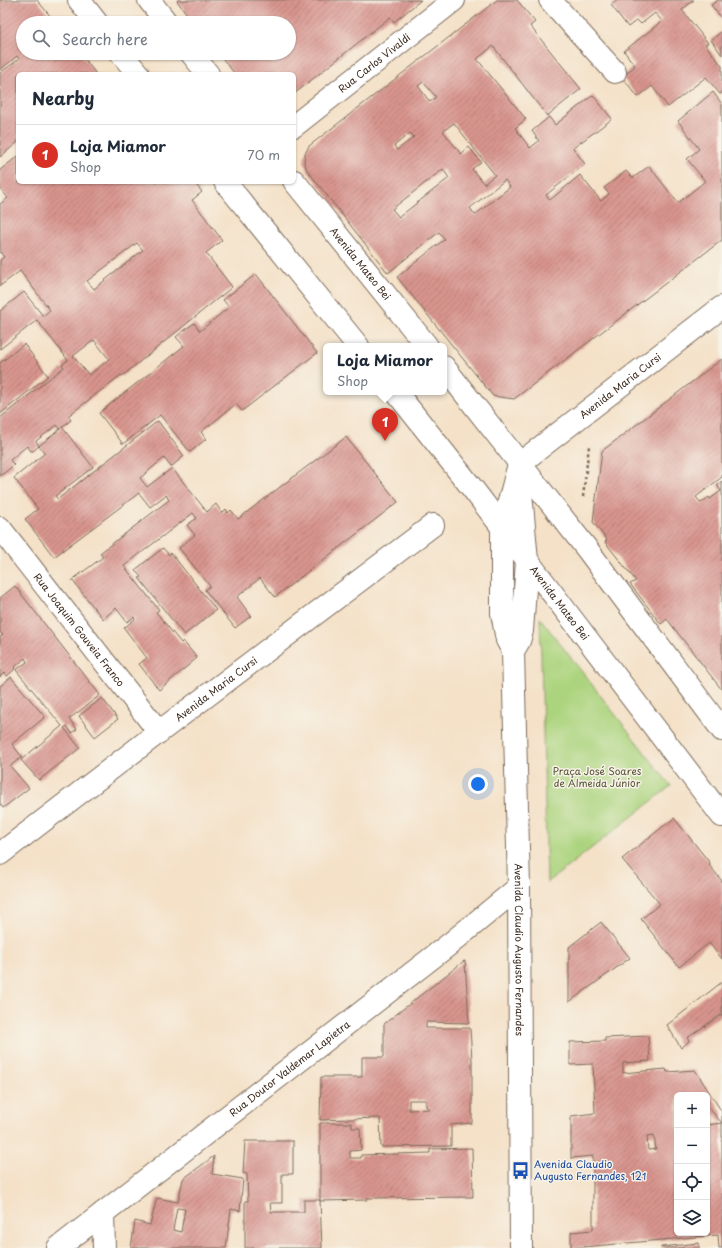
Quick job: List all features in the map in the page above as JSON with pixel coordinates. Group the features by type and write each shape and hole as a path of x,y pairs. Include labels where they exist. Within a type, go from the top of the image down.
{"street":[{"path":"79,0 92,16"},
{"path":"149,0 162,16"},
{"name":"Rua Carlos Vivaldi","path":"296,124 454,0"},
{"path":"550,0 614,72"},
{"path":"127,60 136,72"},
{"path":"197,60 206,72"},
{"name":"Avenida Mateo Bei","path":"296,183 425,343"},
{"path":"227,184 356,343"},
{"name":"Avenida Maria Cursi","path":"519,464 722,307"},
{"path":"447,371 577,537 722,730"},
{"name":"Avenida Mateo Bei","path":"398,395 719,807"},
{"name":"Avenida Claudio Augusto Fernandes","path":"519,464 502,528 502,613 506,640 513,651 519,887 521,1248"},
{"name":"Avenida Claudio Augusto Fernandes","path":"513,651 522,632 527,561 519,464"},
{"name":"Avenida Maria Cursi","path":"0,854 433,525"},
{"name":"Rua Joaquim Gouveia Franco","path":"0,528 159,732"},
{"name":"Rua Doutor Valdemar Lapietra","path":"58,1248 445,948 519,887"},
{"path":"103,1213 104,1248"}],"path":[{"path":"577,537 595,406"}],"green space":[{"name":"Praça José Soares de Almeida Júnior","path":"540,618 671,786 547,883"}],"building":[{"path":"0,0 37,0 50,16 16,16 16,57 0,70"},
{"path":"421,0 394,22 390,17 296,92 296,72 233,72 224,60 296,60 296,16 189,16 177,1"},
{"path":"497,0 517,0 535,22 530,26 581,89 547,116 493,46 477,59 526,119 515,128 530,148 539,141 532,131 549,117 555,125 593,95 612,119 573,148 585,164 546,195 550,200 580,175 601,201 609,194 604,188 626,171 633,178 649,166 678,203 705,181 687,159 699,149 678,121 713,92 722,104 722,240 514,399 493,396 397,277 445,239 439,232 388,273 307,170 304,162 305,154 309,146","holes":["423,82 436,97 430,102 418,86","454,123 495,175 484,184 472,169 481,162 469,147 461,154 443,131","410,133 414,137 397,150 394,146","443,169 449,178 399,217 392,209","505,180 510,187 475,215 470,208"]},
{"path":"618,0 694,0 682,10 708,43 705,44 722,66 722,93 720,94 706,77 668,107 652,86 638,97 622,77 635,66 624,51 662,21 655,13 641,24 637,20 628,27 611,5"},
{"path":"718,0 722,0 722,19 711,5"},
{"path":"722,31 722,55 711,40"},
{"path":"18,60 85,60 94,72 16,72 16,144 0,157 0,73"},
{"path":"16,158 16,184 196,184 202,192 192,200 222,240 206,253 232,287 122,376 121,375 68,416 71,420 62,427 93,467 55,496 58,499 158,421 184,456 171,467 164,458 140,478 147,487 172,468 207,512 216,504 222,513 226,509 228,513 231,510 238,519 346,437 398,502 275,597 260,578 237,597 251,616 235,628 205,590 210,586 179,548 195,535 187,525 197,518 193,513 124,566 159,610 156,612 181,643 183,641 197,658 159,690 139,664 147,658 124,628 135,619 134,617 127,622 116,608 103,619 72,580 103,557 100,553 169,500 166,495 150,507 139,493 54,557 25,519 38,509 14,478 45,453 39,446 31,451 27,446 10,460 14,465 0,476 0,418 64,367 62,365 68,360 37,320 0,349 0,311 24,292 43,316 50,310 20,271 0,286 0,260 4,257 0,252 0,204 8,198 0,188 0,170","holes":["137,243 143,250 94,289 87,281","94,340 109,359 89,375 73,356","57,425 60,429 39,446 36,441"]},
{"path":"256,274 317,353 242,411 236,404 201,432 206,439 190,452 160,415 123,444 99,413 184,346 176,337 194,323 200,331 229,307 223,300"},
{"path":"24,344 48,376 0,414 0,363"},
{"path":"722,359 722,477 696,497 701,503 709,497 710,499 721,491 717,485 722,481 722,690 667,619 661,624 630,584 636,581 605,542 607,540 593,522 602,451"},
{"path":"163,548 169,555 171,553 216,610 184,635 139,578 141,577 135,570"},
{"path":"15,586 100,695 69,719 77,729 72,733 67,726 64,728 80,748 39,780 21,760 62,726 16,670 27,662 25,658 7,676 4,673 0,677 0,637 3,635 0,632 0,598"},
{"path":"11,677 45,717 12,744 22,757 10,766 29,788 3,808 0,804 0,686"},
{"path":"102,698 118,719 95,737 79,716"},
{"path":"674,818 710,863 709,865 722,881 722,959 709,943 679,967 641,919 660,904 622,859"},
{"path":"601,922 630,958 569,1002 569,947"},
{"path":"465,961 469,1023 426,1022 426,1028 470,1028 472,1060 472,1123 451,1125 451,1146 381,1147 380,1118 320,1120 321,1077 362,1077 362,1057 384,1057 384,1024","holes":["409,1100 426,1100 426,1107 429,1107 429,1109 409,1110"]},
{"path":"722,982 722,1017 721,1015 687,1038 689,1041 681,1048 667,1025"},
{"path":"648,1036 650,1061 623,1063 623,1073 666,1069 667,1072 695,1070 709,1092 674,1092 674,1236 707,1236 571,1248 571,1232 593,1230 593,1156 571,1158 571,1116 595,1113 593,1064 570,1065 570,1042 605,1041 605,1038","holes":["654,1135 656,1149 648,1150 647,1136"]},
{"path":"710,1093 722,1112 722,1123 710,1109"},
{"path":"320,1123 352,1123 352,1128 360,1128 361,1150 350,1151 350,1158 361,1158 361,1155 430,1153 430,1149 472,1148 473,1197 367,1198 367,1200 320,1201"},
{"path":"722,1123 722,1248 719,1248 718,1235 710,1236 710,1125"},
{"path":"245,1141 293,1141 293,1174 282,1174 282,1203 270,1203 271,1212 304,1212 304,1200 320,1200 322,1248 245,1248 245,1201 248,1201 247,1174 243,1173"},
{"path":"214,1156 212,1174 243,1179 240,1211 231,1209 226,1248 131,1248 135,1221 150,1225 157,1198 178,1202 183,1179","holes":["177,1208 185,1209 181,1232 173,1230"]},
{"path":"699,1243 699,1248 661,1248 661,1247"}],"place":[{"name":"Loja Miamor","path":"385,441"},
{"name":"Avenida Claudio Augusto Fernandes, 121","path":"521,1170"}]}
